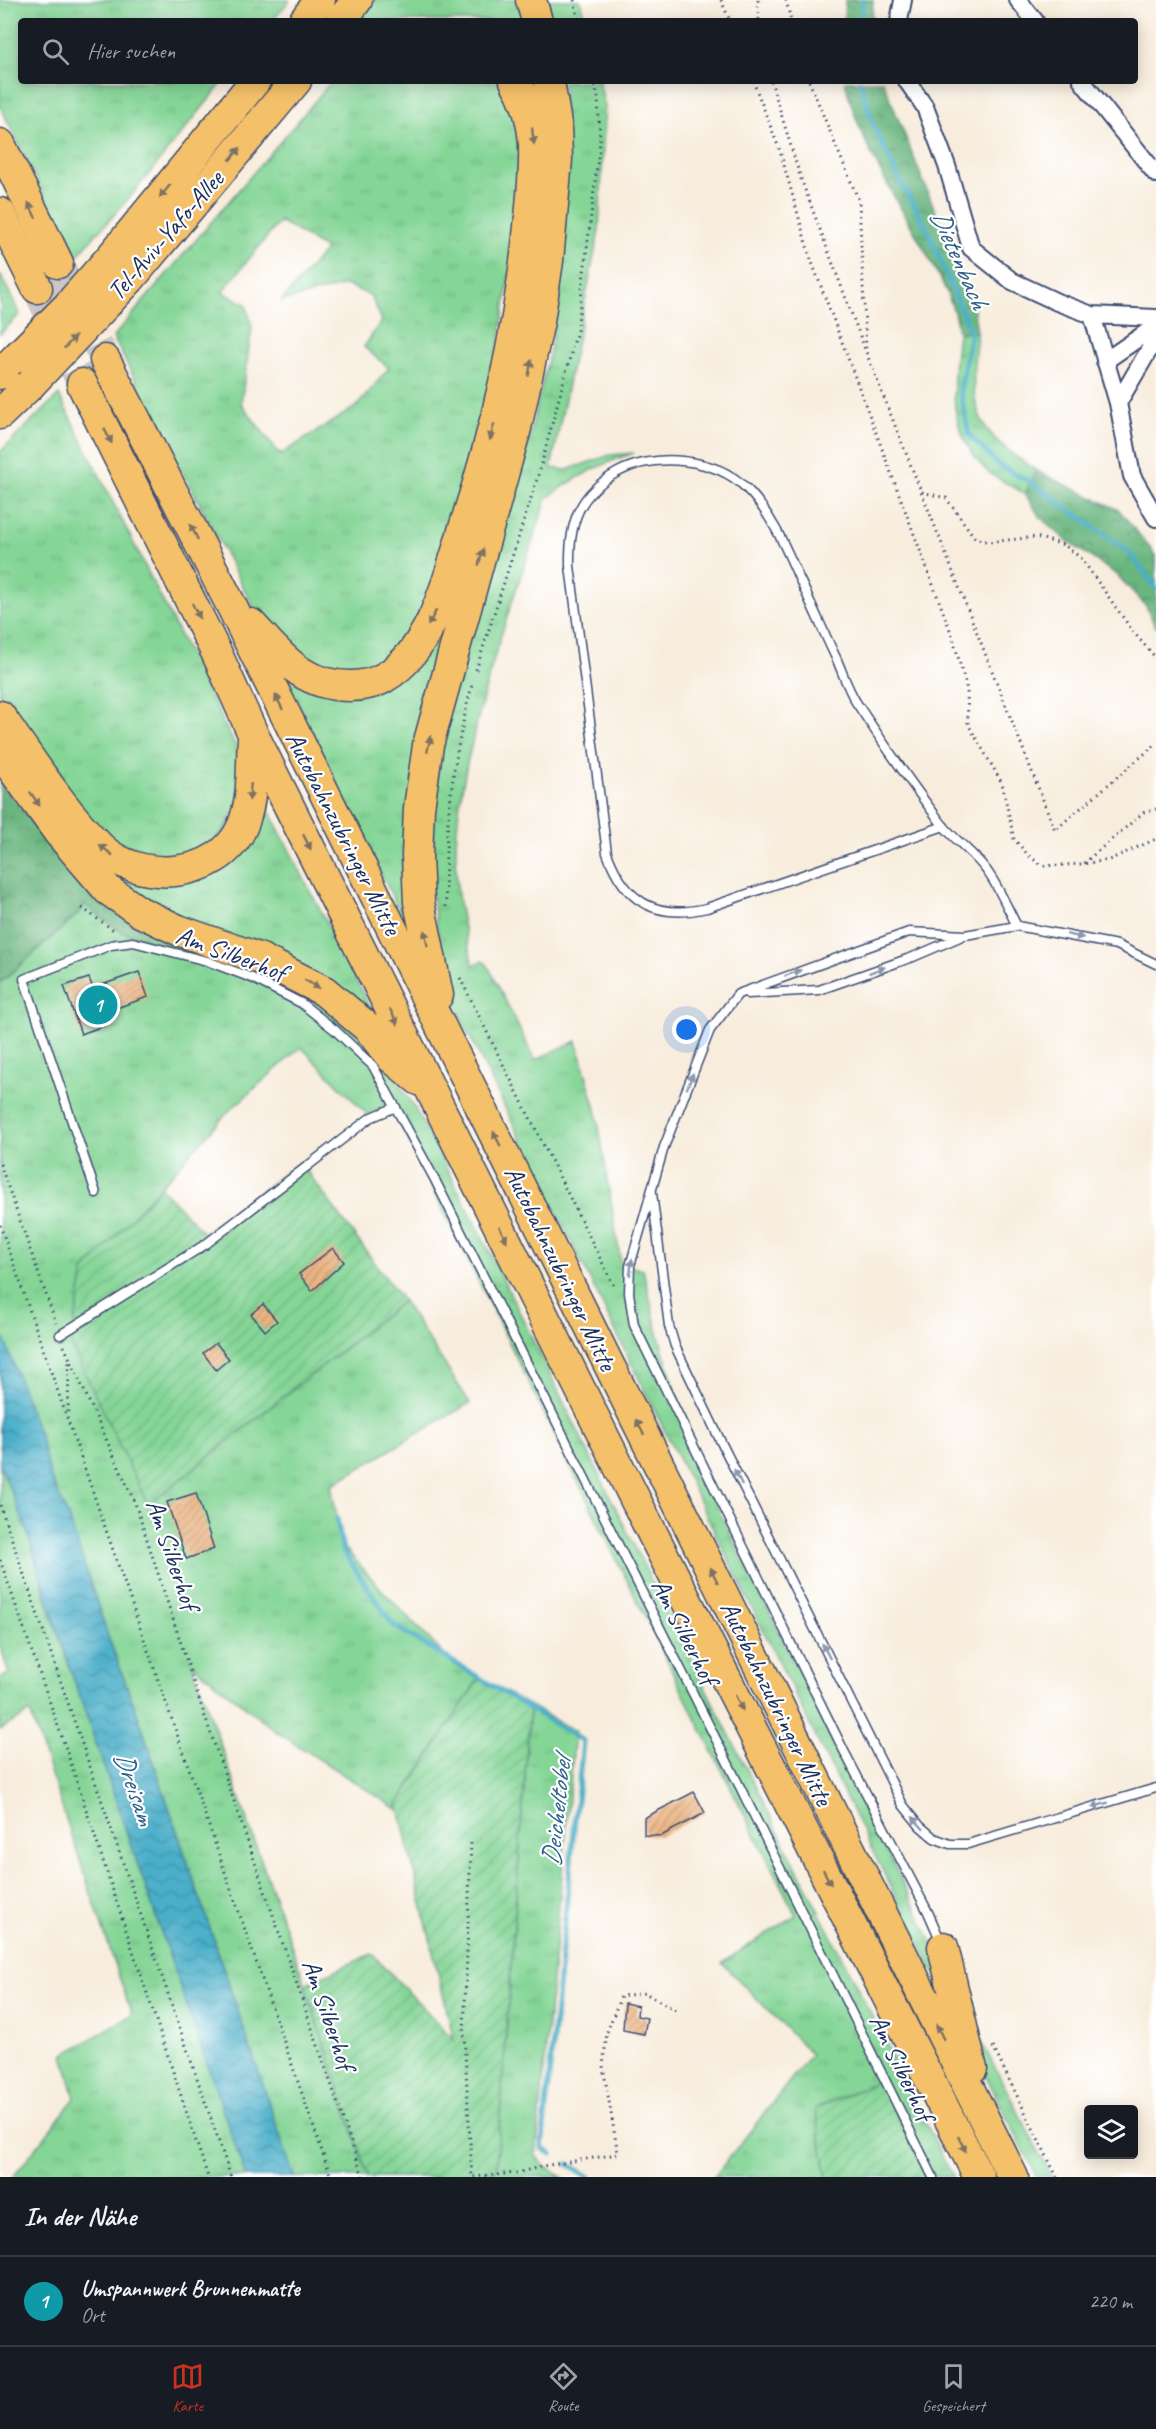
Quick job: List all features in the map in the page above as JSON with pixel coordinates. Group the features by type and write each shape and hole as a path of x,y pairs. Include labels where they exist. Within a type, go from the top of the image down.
{"highway":[{"path":"343,18 357,0"},
{"path":"531,0 536,18"},
{"name":"Tel-Aviv-Yafo-Allee","path":"0,414 30,385 121,268 253,84"},
{"name":"Tel-Aviv-Yafo-Allee","path":"8,366 68,306 121,268 295,84"},
{"path":"230,603 296,669 319,682 335,686 360,686 384,678 403,664 430,622 440,603 480,480 510,354 523,282 533,189 534,145 529,112 516,84"},
{"path":"446,1036 419,902 418,808 428,745 504,474 529,373 539,321 548,261 557,159 556,124 549,84"},
{"path":"0,144 58,263"},
{"path":"0,213 37,288"},
{"name":"Autobahnzubringer Mitte","path":"105,360 230,603 1013,2177"},
{"name":"Autobahnzubringer Mitte","path":"82,384 217,654 253,734 979,2177"},
{"path":"0,716 63,802 102,848 132,867 147,871 169,872 190,869 221,853 234,841 242,828 251,794 253,734"},
{"path":"0,752 59,833 108,890 140,912 178,930 261,959 324,991 367,1027 393,1058 431,1089"},
{"path":"943,1947 985,2122"}],"street":[{"path":"899,18 903,0"},
{"path":"1018,0 1033,18"},
{"path":"910,84 925,107 947,166 971,248 1012,281 1057,302 1092,315 1156,318"},
{"path":"1084,84 1156,174"},
{"path":"1092,315 1118,404 1132,476 1156,518"},
{"path":"1105,361 1156,326"},
{"path":"1118,404 1156,338"}],"lane":[{"path":"944,826 688,913 668,912 649,907 635,899 614,873 606,853 570,566 572,527 578,510 595,487 624,469 643,463 666,461 689,462 710,467 731,477 746,488 775,525 855,700 944,826 989,872 1017,926"},
{"path":"943,1947 928,1912 844,1752 634,1325 629,1293 630,1266 664,1147 710,1030 738,994 909,932 965,935 1017,926 1117,945 1156,964"},
{"path":"738,994 819,990 913,957 965,935"},
{"name":"Am Silberhof","path":"96,1193 24,979 111,945 134,942 207,962 252,978 301,1003 335,1030 373,1066 396,1107 730,1766 933,2177"},
{"path":"60,1335 206,1244 370,1118 396,1107"},
{"path":"652,1188 667,1314 675,1346 903,1805 920,1826 934,1838 950,1844 968,1844 1156,1788"}],"path":[{"path":"574,0 578,18"},
{"path":"721,0 729,18"},
{"path":"758,0 759,18"},
{"path":"786,0 790,18"},
{"path":"474,673 539,473 577,331 600,141 598,97 595,84"},
{"path":"754,84 780,151 810,257 953,638 967,690 968,724 1002,783 1014,839 1029,856 1043,866 1109,860 1156,839"},
{"path":"772,84 801,179 866,352 1055,830 1156,744"},
{"path":"809,84 859,201 866,352"},
{"path":"922,492 946,498 975,538 989,542 1036,537 1064,545 1081,558 1134,633 1156,658"},
{"path":"446,914 444,861 449,792 472,684"},
{"path":"1082,864 1144,812 1156,809"},
{"path":"82,908 106,926 134,942"},
{"path":"457,971 618,1294"},
{"name":"Am Silberhof","path":"0,1164 69,1360 135,1503 203,1711 363,2177"},
{"path":"0,1225 332,2177"},
{"path":"68,1416 69,1360"},
{"path":"0,1505 231,2177"},
{"path":"0,1560 65,1746 208,2177"},
{"path":"471,1843 464,2033 472,2177 517,2173 543,2166 618,2154 603,2066 607,2032 621,1996 645,1993 679,2012"},
{"path":"992,2046 1057,2177"}],"green space":[{"path":"0,0 290,0 275,18 18,18 18,84 222,84 130,197 75,258 0,106"},
{"path":"368,0 518,0 523,18 354,18"},
{"path":"539,0 580,0 585,18 545,18"},
{"path":"845,0 873,0 872,18 844,18"},
{"path":"329,84 503,84 511,96 526,170 486,426 420,624 374,671 326,677 259,618 113,337","holes":["280,221 326,249 282,301 346,285 370,295 382,320 364,347 389,368 357,406 280,455 241,403 252,327 246,304 222,292"]},
{"path":"524,84 540,84 547,141 539,267 528,335 501,456 426,698 416,759 406,853 410,933 286,678 302,685 333,692 364,690 380,685 408,667 420,654 447,606 492,462 519,348 531,271 540,175 539,133 529,95"},
{"path":"563,84 600,84 605,107 599,231 551,468 567,470 610,455 634,453 589,472 547,498 491,668 464,779 458,815 456,870 464,930 473,965 482,961 487,964 535,1060 576,1041 596,1109 621,1264 643,1270 659,1337 703,1478 939,1956 967,2001 981,2041 1052,2177 1037,2177 852,1810 446,988 424,842 452,689 527,448 552,342 565,214"},
{"path":"846,84 884,84 973,305 977,332 958,333 949,297 886,183 866,143"},
{"path":"0,274 20,314 0,334"},
{"path":"977,332 974,380 979,414 986,428 998,442 1037,471 1025,494 986,470 964,439 958,422 954,371 958,333"},
{"path":"59,395 236,747 240,763 240,802 210,852 152,864 94,832 0,701 0,452"},
{"path":"1037,471 1119,510 1156,555 1156,628 1146,606 1118,576 1066,540 1040,517 1025,494"},
{"path":"0,783 89,891 114,910 176,942 171,947 142,940 120,931 84,904 79,913 0,983"},
{"path":"259,791 382,1028 123,891 83,841 179,880"},
{"path":"84,904 316,996 379,1054 413,1105 475,1222 652,1582 953,2177 927,2177 880,2080 815,2109 827,2177 714,2177 811,2054 722,1963 796,1915 391,1105 368,1115 301,1047 228,1112 84,1271 148,1505 403,1301 470,1403 331,1485 342,1545 454,1665 480,1677 398,1803 397,1809 278,1733 192,1664 305,1984 368,2177 294,2177 137,1713 109,1639 68,1516 50,1476 41,1440 0,1328 0,983 79,913"},
{"path":"300,1162 403,1301 148,1505 71,1344 84,1271 160,1187 204,1233"},
{"path":"0,1464 27,1531 49,1608 246,2177 13,2177 75,2098 63,2055 132,2015 30,1712 0,1730 0,1678 9,1674 0,1646"},
{"path":"480,1677 530,1706 496,2171 457,2177 368,2177 305,1984 372,1954 454,2040 398,1804"},
{"path":"530,1706 575,1731 536,2156 544,2166 563,2177 457,2177 496,2171"},
{"path":"880,2080 927,2177 827,2177 815,2109"}],"water":[{"name":"Dreisam","path":"0,1328 41,1440 50,1476 68,1516 109,1639 137,1713 294,2177 246,2177 64,1651 27,1531 0,1464"}],"building":[{"path":"139,972 148,997 102,1013 106,1025 81,1034 64,986 89,978 93,988"},
{"path":"333,1248 344,1262 312,1291 299,1274"},
{"path":"263,1304 277,1321 265,1331 251,1314"},
{"path":"216,1343 229,1359 216,1370 203,1353"},
{"path":"196,1493 214,1549 186,1559 167,1502"},
{"path":"694,1792 705,1813 661,1836 644,1835 644,1818"},
{"path":"625,2003 638,2006 637,2016 647,2018 644,2034 623,2030"}],"waterway":[{"name":"Dietenbach","path":"861,18 863,0"},
{"name":"Dietenbach","path":"861,84 873,125 928,231 971,333 960,390 969,435 999,465 1030,482 1128,551 1156,588"},
{"name":"Deicheltobel","path":"337,1518 343,1551 393,1625 583,1741 542,2148 552,2154"},
{"name":"Deicheltobel","path":"568,2164 590,2177"}],"tunnel":[{"path":"58,263 105,360"},
{"path":"37,288 82,384"}],"place":[{"name":"Umspannwerk Brunnenmatte","path":"98,1005"}]}
